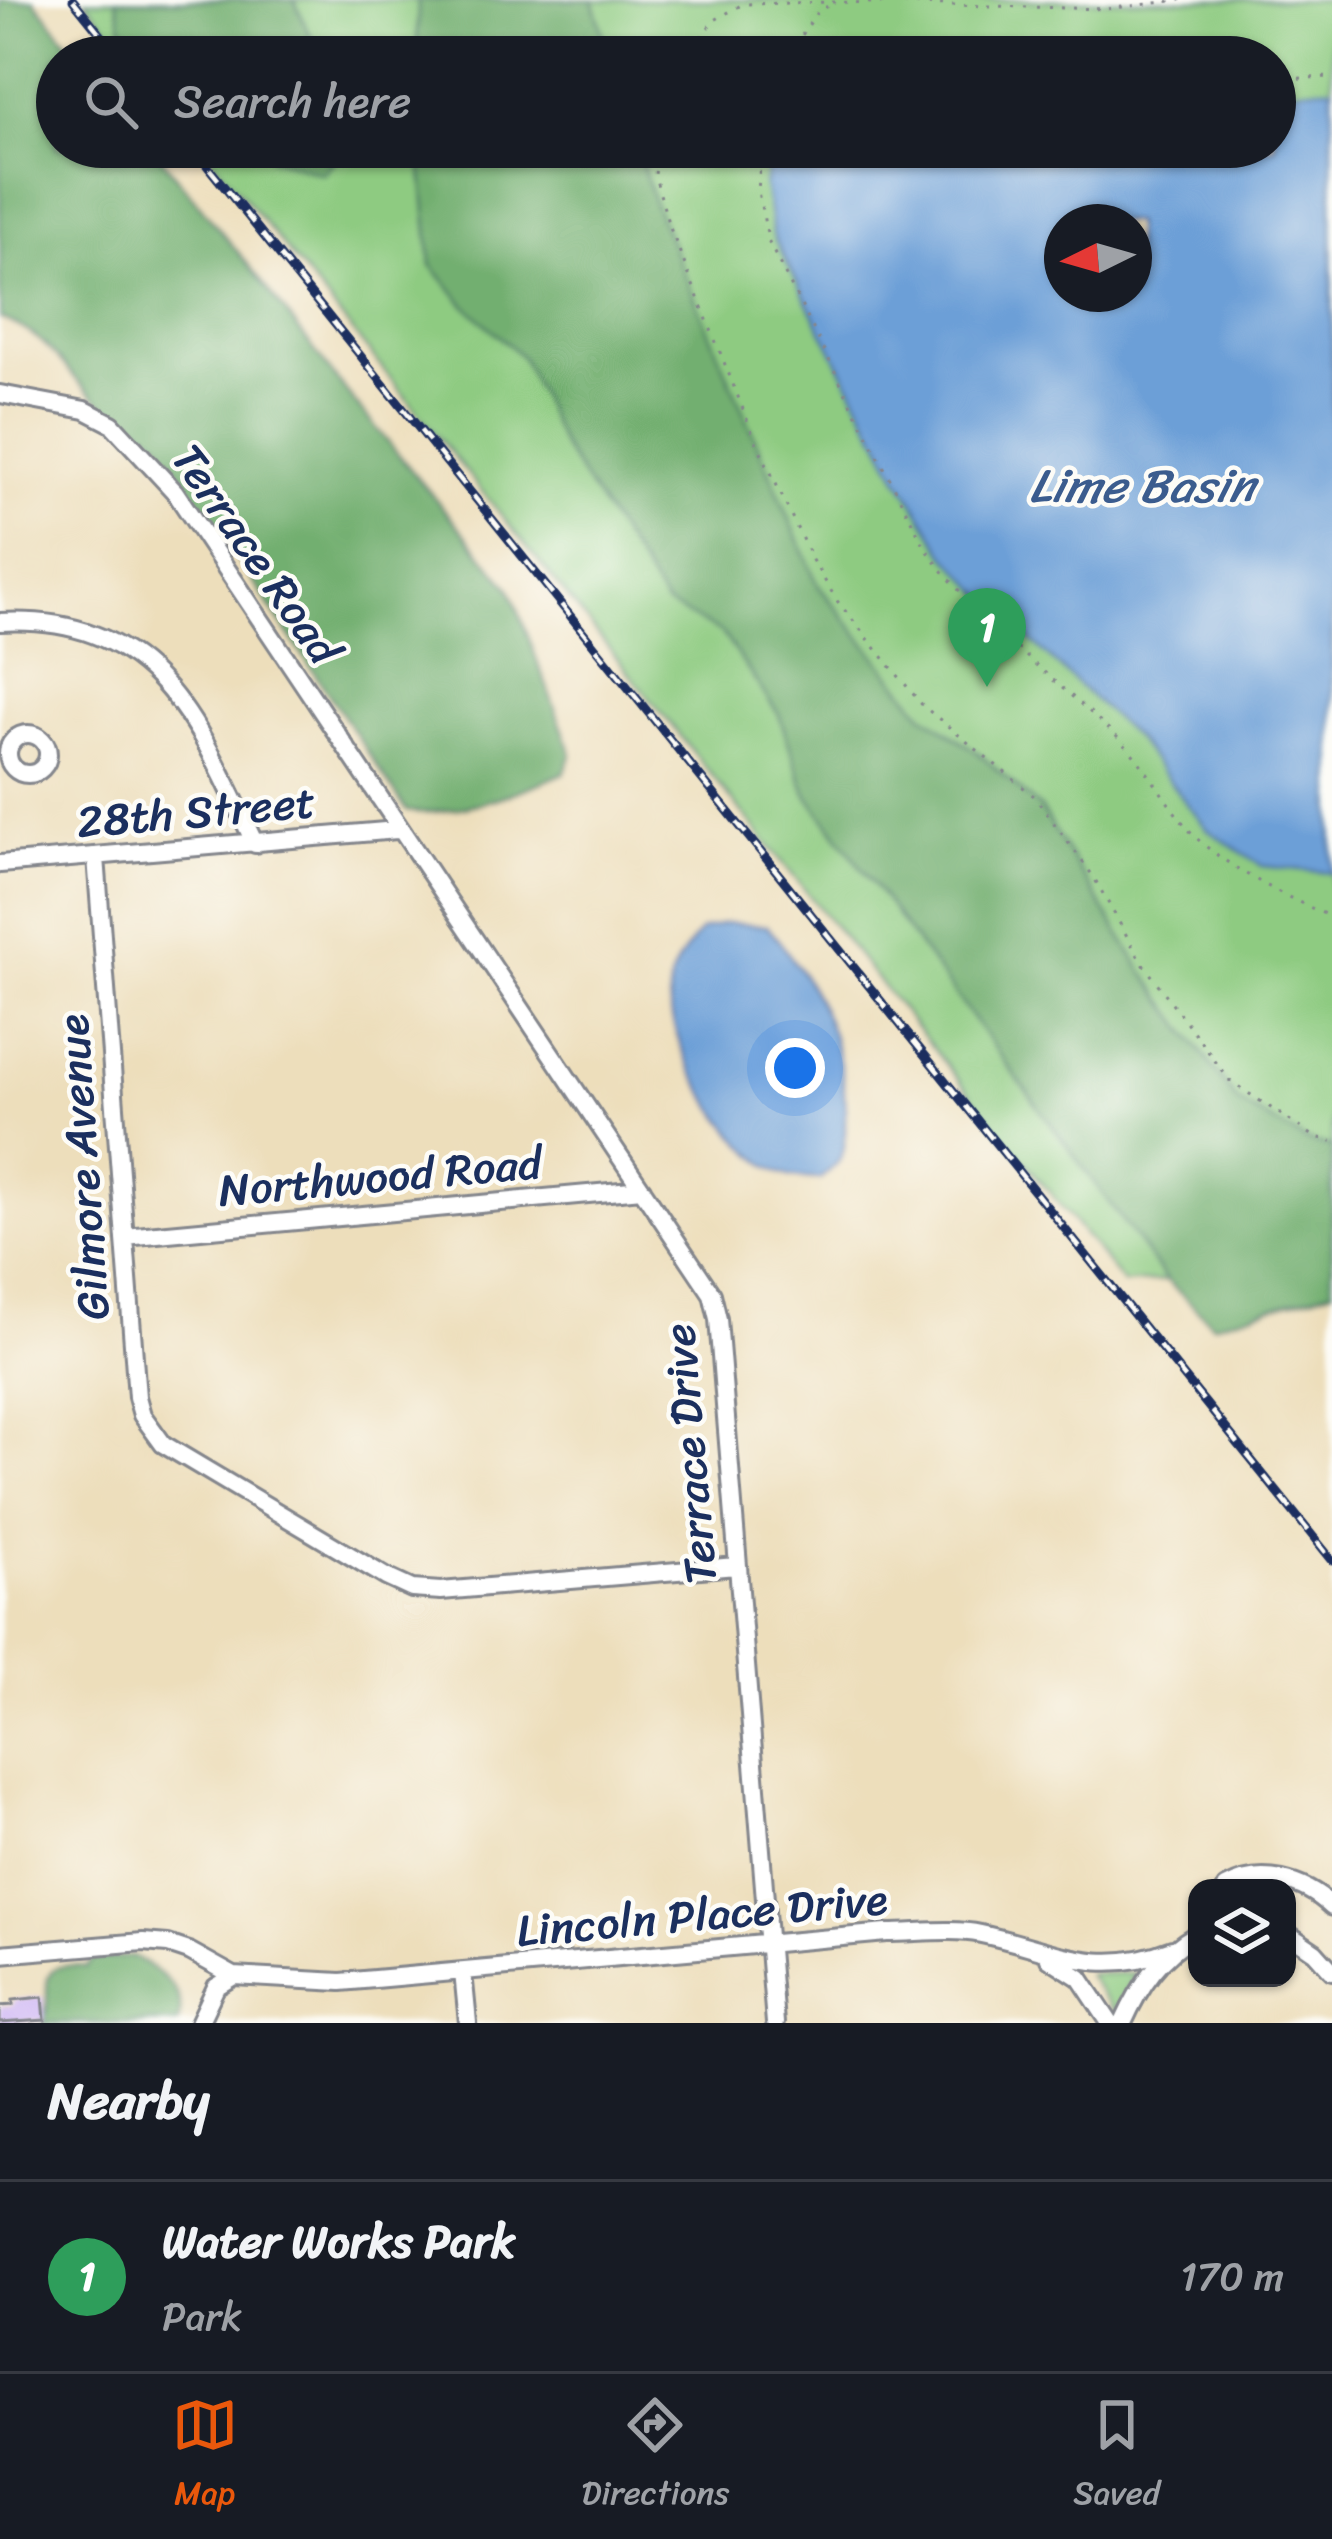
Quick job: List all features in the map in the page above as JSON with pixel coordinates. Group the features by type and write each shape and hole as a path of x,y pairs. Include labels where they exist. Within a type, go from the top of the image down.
{"street":[{"name":"Terrace Road","path":"0,394 85,410 128,437 187,511 398,830"},
{"path":"0,622 46,623 88,633 127,651 161,678 200,729 255,844"},
{"name":"28th Street","path":"0,864 398,830"},
{"name":"Terrace Drive","path":"398,830 712,1294 719,1332 775,2023"},
{"name":"Gilmore Avenue","path":"96,856 136,1397 151,1430 179,1456 412,1588 441,1591 736,1565"},
{"name":"Northwood Road","path":"125,1237 642,1189"},
{"path":"1247,1879 1276,1879"},
{"path":"1296,1885 1332,1907"},
{"name":"Lincoln Place Drive","path":"234,1976 341,1982 887,1934 976,1933 1081,1960 1136,1961 1172,1949"},
{"path":"1123,2023 1139,1989 1172,1949 1188,1938"},
{"path":"1296,1939 1332,1971"},
{"path":"0,1954 156,1943 189,1951 234,1976 216,1987 199,2023"},
{"path":"1044,1954 1079,1978 1110,2023"},
{"path":"464,1972 468,2023"}],"path":[{"path":"702,36 713,21 743,4 1106,9 1181,0"},
{"path":"803,36 817,12 837,2"},
{"path":"1296,79 1332,77"},
{"path":"656,168 668,223 755,439 812,560 838,602 923,706 1034,796 1094,875 1141,961 1230,1081 1315,1138 1332,1141"},
{"path":"760,168 758,192 769,244 925,547 953,588 1139,758 1189,830 1208,848 1301,904 1332,917"}],"green space":[{"path":"0,0 34,0 63,36 36,36 36,168 169,168 351,398 510,588 572,754 564,773 465,807 407,811 158,440 94,397 31,334 0,318"},
{"path":"85,0 1332,0 1332,1267 1124,1284 220,168 1296,168 1296,36 114,36"},
{"path":"116,0 294,0 311,36 133,36 122,27"},
{"path":"418,0 593,0 604,36 417,36"},
{"path":"422,168 643,168 655,206 818,585 923,714 977,752 1040,808 1142,970 1238,1102 1307,1141 1332,1147 1332,1290 1213,1324 1167,1281 806,793 779,715 722,633 666,604 562,446 522,357 465,305 431,265"},
{"path":"133,1956 176,1992 181,2012 178,2023 44,2023 51,1972 86,1967 92,1960"},
{"path":"1136,1973 1115,2013 1088,1975 1090,1974"}],"water":[{"name":"Lime Basin","path":"1332,87 1332,873 1262,866 1208,830 1135,738 946,555 898,477 774,238 764,185 768,168 1296,168 1296,89"},
{"path":"726,923 767,926 801,971 826,1017 841,1066 845,1136 840,1159 820,1179 796,1178 763,1162 721,1117 686,1059 669,1001 671,978 701,930"}],"building":[{"path":"43,1997 45,2020 0,2023 0,2006"}],"railway":[{"path":"73,0 102,36"},
{"path":"209,168 1332,1560"}],"place":[{"name":"Water Works Park","path":"987,687"}]}
